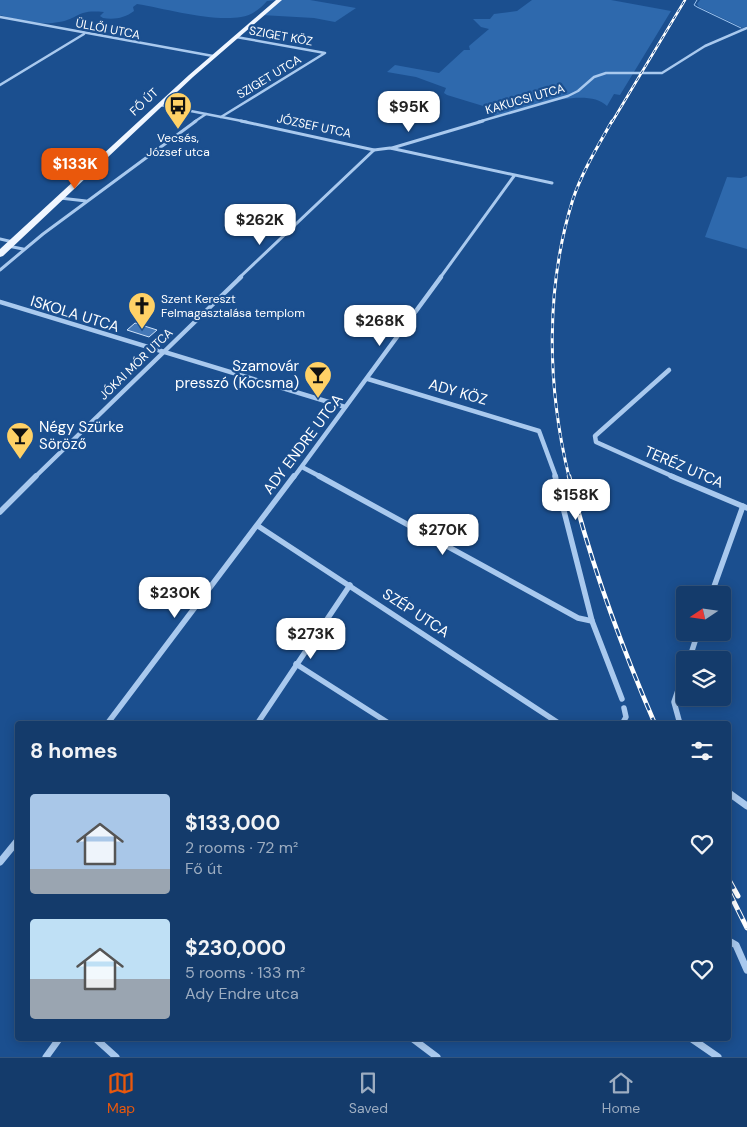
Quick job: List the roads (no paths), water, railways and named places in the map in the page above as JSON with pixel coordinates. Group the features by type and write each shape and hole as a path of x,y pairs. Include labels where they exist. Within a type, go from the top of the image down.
{"main road":[{"name":"FŐ ÚT","path":"0,254 213,56 279,0"}],"street":[{"name":"ÜLLŐI UTCA","path":"0,17 84,34 213,56"},
{"name":"KAKUCSI UTCA","path":"390,148 568,96 578,91 594,77 606,73 647,75 662,73 705,46 747,28"},
{"path":"0,84 84,34"},
{"name":"SZIGET KÖZ","path":"236,37 323,52"},
{"name":"SZIGET UTCA","path":"220,117 324,54 323,52"},
{"path":"0,78 8,79"},
{"name":"JÓZSEF UTCA","path":"160,105 374,150 390,148 552,183"},
{"path":"0,270 87,201 206,114"},
{"name":"JÓKAI MÓR UTCA","path":"0,512 162,352 374,150"},
{"name":"ADY ENDRE UTCA","path":"109,721 258,526 345,407 368,380 514,176"},
{"path":"60,198 87,201"},
{"path":"0,239 23,250"},
{"name":"ISKOLA UTCA","path":"0,302 345,407"},
{"name":"TERÉZ UTCA","path":"669,370 595,436 596,442 745,507"},
{"name":"ADY KÖZ","path":"368,380 539,431 552,463 592,621"},
{"path":"302,467 578,618 592,621 622,699"},
{"path":"714,586 745,507"},
{"name":"SZÉP UTCA","path":"258,526 555,721"},
{"path":"259,721 350,585"},
{"path":"296,664 385,721"},
{"path":"676,696 674,702 679,721"},
{"path":"624,708 626,717 624,721"},
{"path":"731,794 747,806"},
{"path":"0,862 15,844"},
{"path":"732,943 747,970"},
{"path":"46,1057 58,1041"},
{"path":"98,1041 116,1057"},
{"path":"416,1041 437,1057"},
{"path":"695,1041 718,1057"}],"waterway":[{"path":"697,0 694,5 697,7 741,28"}],"railway":[{"path":"612,122 685,0"},
{"path":"569,477 556,408 553,373 552,338 557,267 573,199 581,179 612,121"},
{"path":"569,476 596,571 654,721"},
{"path":"731,884 738,896"},
{"path":"731,896 747,928"}],"place":[{"name":"Vecsés, József utca","path":"178,130"},
{"name":"Szent Kereszt Felmagasztalása templom","path":"142,330"},
{"name":"Szamovár presszó (Kocsma)","path":"318,399"},
{"name":"Négy Szürke Söröző","path":"20,460"}]}
